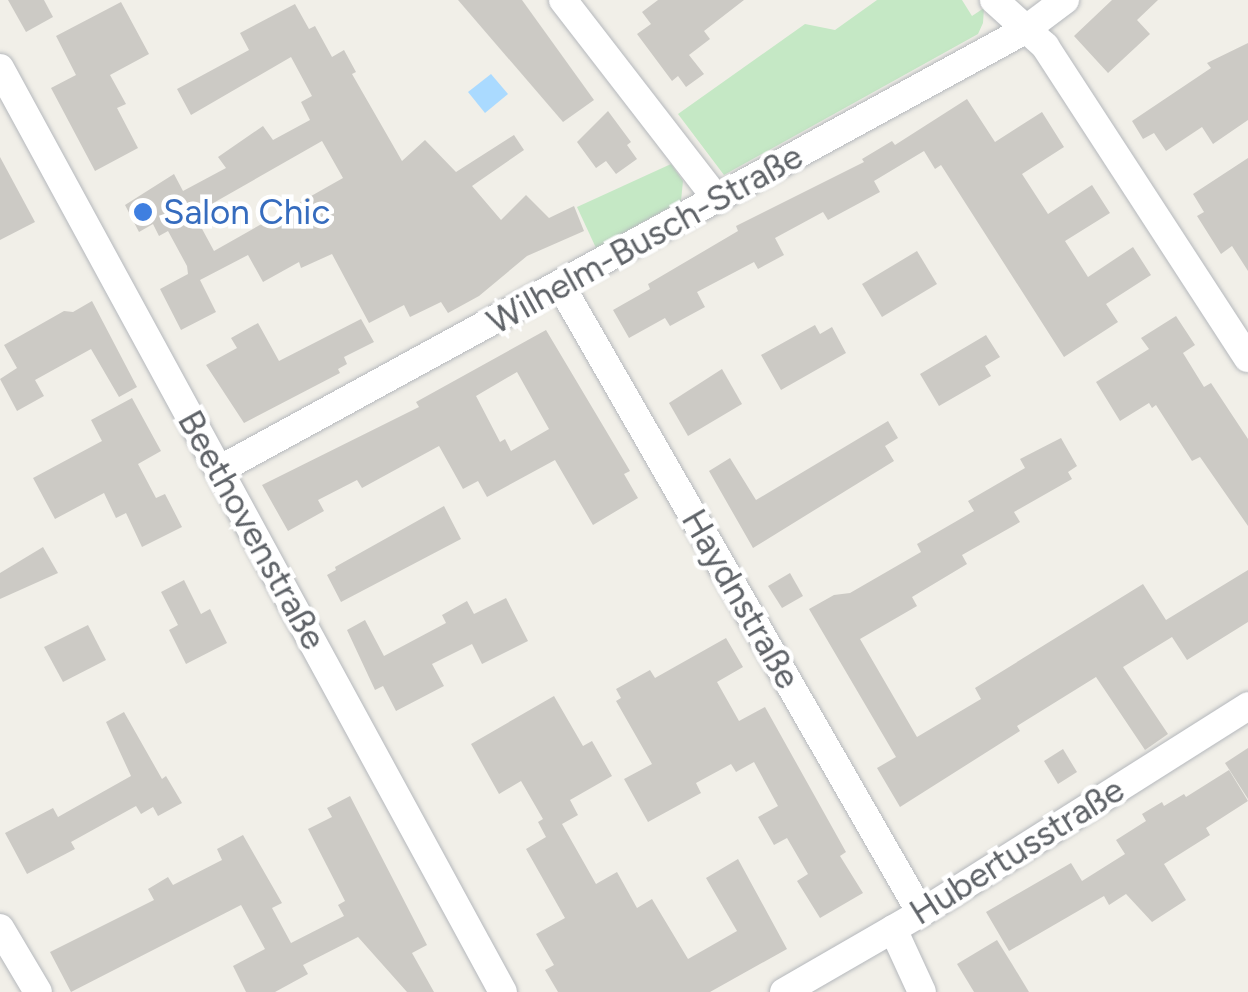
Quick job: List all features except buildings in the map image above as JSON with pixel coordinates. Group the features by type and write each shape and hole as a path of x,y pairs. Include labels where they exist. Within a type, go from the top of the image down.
{"street":[{"path":"563,0 716,199"},
{"path":"994,0 1045,46 1248,358"},
{"name":"Wilhelm-Busch-Straße","path":"220,470 1025,30 1065,0"},
{"name":"Beethovenstraße","path":"0,68 502,992"},
{"name":"Haydnstraße","path":"561,286 921,913"},
{"name":"Hubertusstraße","path":"784,992 921,913 1248,706"},
{"path":"0,928 38,992"},
{"path":"893,929 922,992"}],"green space":[{"path":"877,0 962,0 972,16 984,8 983,23 978,34 724,175 678,114 805,24 835,30"},
{"path":"671,164 683,181 681,201 596,248 577,207"}],"water":[{"path":"491,74 508,94 485,113 468,92"}],"place":[{"name":"Salon Chic","path":"143,212"}]}
